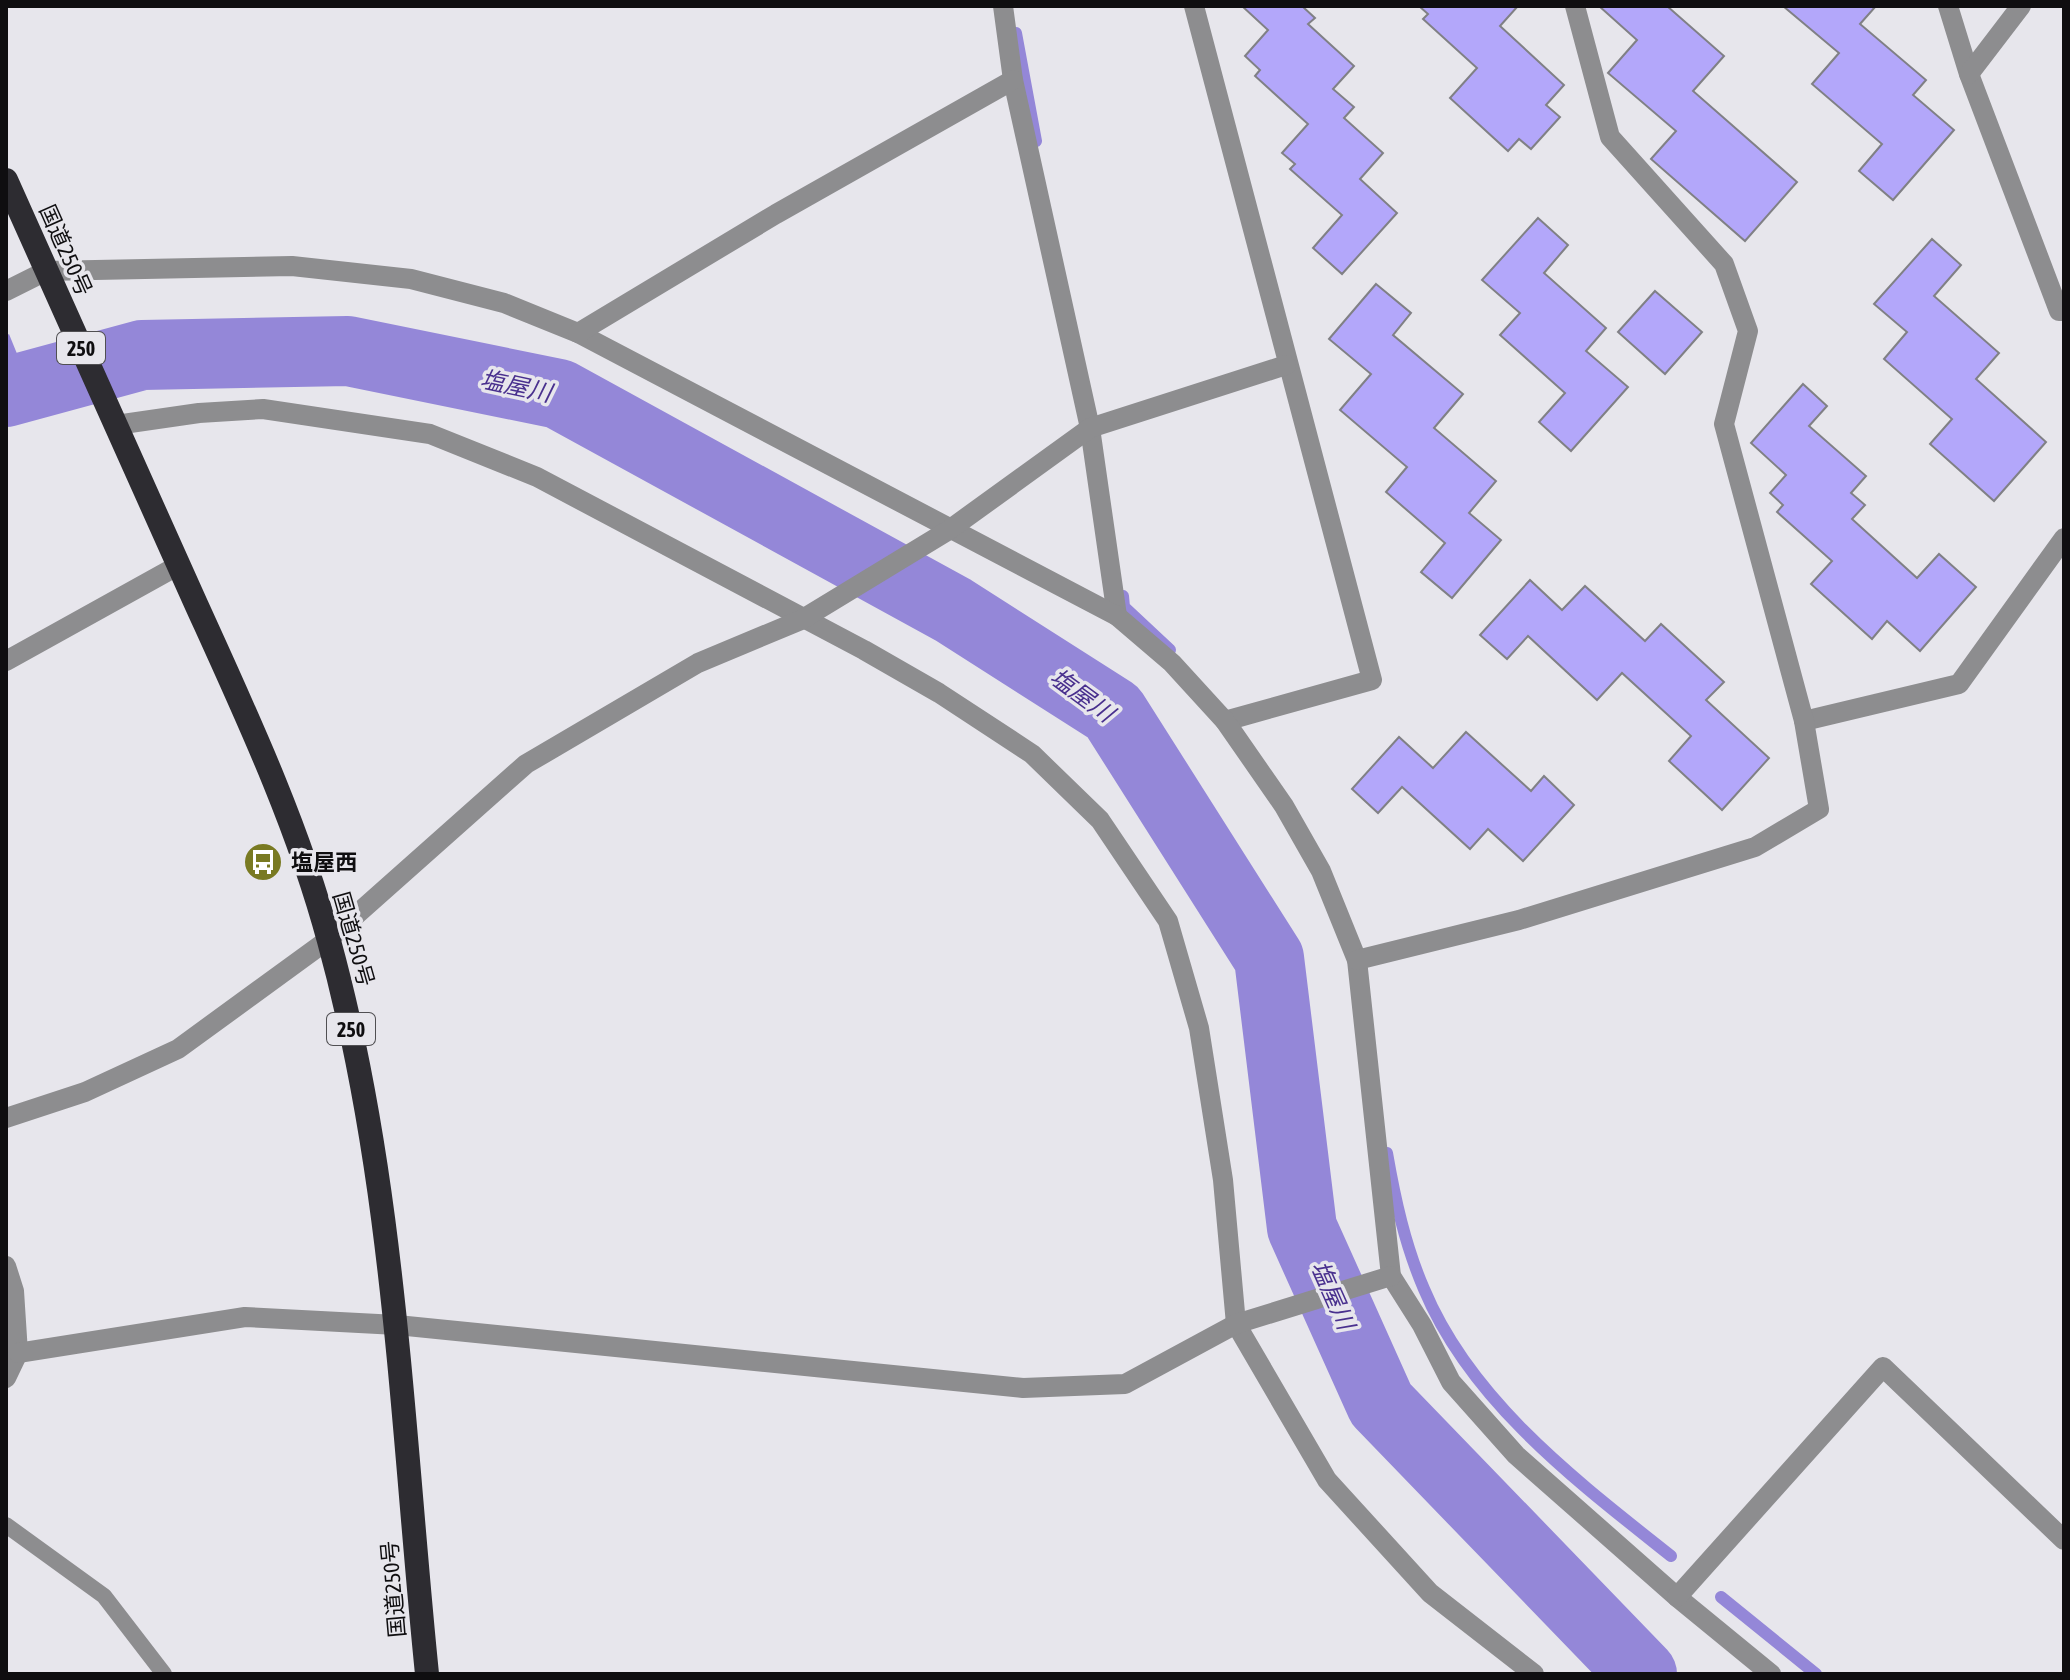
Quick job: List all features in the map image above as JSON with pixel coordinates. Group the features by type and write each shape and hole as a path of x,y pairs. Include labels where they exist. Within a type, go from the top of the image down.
{"highway":[{"name":"国道250号","path":"6,180 261,749 299,846 329,939 360,1062 378,1162 397,1325 427,1674"}],"street":[{"path":"1003,6 1013,80 1090,428 1117,616"},
{"path":"1194,6 1286,365 1372,680 1225,721"},
{"path":"1357,960 1519,920 1755,847 1819,809 1804,721 1724,424 1748,331 1724,264 1610,137 1575,6"},
{"path":"1948,6 1969,74 2059,311 2064,311"},
{"path":"1969,74 2021,6"},
{"path":"578,333 776,214 1013,80"},
{"path":"6,291 46,271 292,266 411,279 504,303 578,333 1117,616 1172,663 1225,721 1284,806 1321,871 1357,960 1391,1276 1422,1325 1451,1382 1507,1445 1677,1597 1771,1674"},
{"path":"6,1118 85,1092 178,1049 329,939 526,764 698,663 801,620 949,530 1090,428 1286,365"},
{"path":"116,425 199,413 263,409 430,434 537,477 939,693 1032,754 1100,820 1168,921 1199,1028 1223,1180 1236,1324 1327,1480 1430,1593 1534,1674"},
{"path":"1804,721 1959,684 2064,538"},
{"path":"6,661 179,565"},
{"path":"6,1266 14,1291 18,1353 6,1378"},
{"path":"18,1353 245,1317 397,1325 1023,1388 1125,1384 1236,1324 1391,1276"},
{"path":"1677,1597 1883,1367 2064,1540"}],"lane":[{"path":"6,1525 104,1596 164,1674"}],"shaded area":[{"path":"9,334 41,413 6,424 6,336"}],"building":[{"path":"1242,6 1302,6 1315,18 1308,24 1354,66 1333,89 1354,107 1344,118 1383,153 1360,179 1397,213 1342,274 1313,248 1342,215 1290,169 1295,164 1282,153 1308,124 1255,76 1260,70 1245,56 1268,30"},
{"path":"1419,6 1518,6 1500,26 1564,85 1546,105 1560,117 1531,149 1519,139 1508,151 1450,98 1477,68 1423,19 1428,14"},
{"path":"1599,6 1667,6 1724,56 1693,91 1797,182 1745,241 1651,159 1676,131 1608,73 1637,40"},
{"path":"1783,6 1876,6 1860,24 1926,80 1913,95 1954,130 1893,200 1859,171 1882,144 1812,84 1839,53"},
{"path":"1538,218 1568,245 1544,273 1606,328 1586,351 1628,387 1571,451 1539,422 1565,393 1500,335 1520,313 1482,280"},
{"path":"1932,239 1961,265 1934,296 1999,353 1976,379 2046,442 1994,501 1930,444 1952,419 1884,359 1907,332 1874,304"},
{"path":"1376,284 1411,313 1393,335 1463,394 1434,428 1496,481 1469,513 1501,540 1452,598 1421,572 1445,543 1386,492 1407,467 1340,410 1371,374 1329,339"},
{"path":"1655,291 1702,332 1665,374 1618,332"},
{"path":"1803,384 1827,406 1809,426 1866,476 1851,493 1865,505 1852,519 1917,578 1939,554 1976,587 1920,651 1887,621 1872,639 1811,584 1832,561 1777,512 1783,505 1770,493 1786,475 1751,443"},
{"path":"1530,580 1562,610 1585,586 1645,641 1661,624 1724,682 1706,700 1769,758 1722,810 1669,761 1691,736 1622,673 1597,700 1528,636 1507,659 1480,635"},
{"path":"1466,732 1531,791 1544,776 1574,805 1523,861 1488,829 1470,849 1402,787 1378,813 1352,789 1399,737 1433,768"}],"waterway":[{"path":"1016,33 1036,141"},
{"name":"塩屋川","path":"6,392 142,355 348,351 559,394 953,610 1113,712 1269,958 1302,1228 1381,1404 1642,1674"},
{"path":"1123,596 1124,607 1170,650"},
{"path":"1387,1153 1401,1222 1417,1272 1444,1330 1469,1368 1498,1404 1564,1469 1671,1556"},
{"path":"1721,1597 1816,1674"}],"place":[{"name":"塩屋西","path":"263,862"}]}
